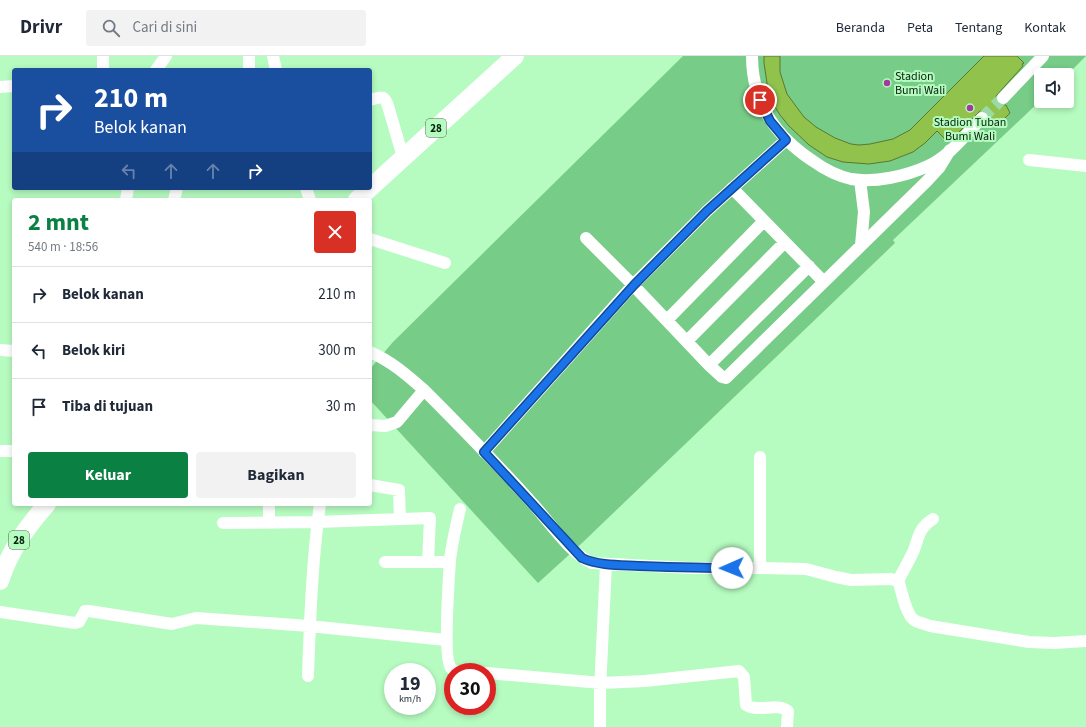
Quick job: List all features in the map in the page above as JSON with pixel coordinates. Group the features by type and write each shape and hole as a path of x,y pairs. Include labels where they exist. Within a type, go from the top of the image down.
{"highway":[{"name":"28","path":"372,186 515,56"},
{"name":"28","path":"359,198 368,190"},
{"name":"28","path":"1,572 10,553 32,521 45,506"}],"street":[{"path":"103,56 104,68"},
{"path":"157,68 166,56"},
{"path":"249,56 249,68"},
{"path":"272,56 275,68"},
{"path":"752,56 753,72 760,100 770,121 786,140 805,156 828,170 840,175 860,180 886,178 907,174 934,163 950,150 982,118"},
{"path":"1002,98 1043,56"},
{"path":"0,87 12,86"},
{"path":"372,100 382,97 385,98 403,157"},
{"path":"484,452 634,285 732,188 786,140"},
{"path":"586,238 634,285 709,365 722,377 728,377 931,177 944,161 950,150"},
{"path":"1029,160 1086,166"},
{"path":"860,180 864,212 861,245"},
{"path":"732,188 824,282"},
{"path":"667,320 764,221"},
{"path":"372,240 445,263"},
{"path":"686,341 785,242"},
{"path":"709,365 809,266"},
{"path":"0,350 12,351"},
{"path":"372,353 388,361 405,373 424,390 484,452 582,558 592,563 690,568 760,568 806,570 850,580 891,579 898,581"},
{"path":"372,425 386,426 397,422 424,390"},
{"path":"760,457 760,568"},
{"path":"372,485 400,490 400,520"},
{"path":"269,506 269,522"},
{"path":"308,676 309,626 317,522 320,506"},
{"path":"448,663 446,640 450,562 455,528 460,508"},
{"path":"223,523 400,520 430,518 428,562"},
{"path":"933,519 924,526 919,533 914,550 898,581 911,617 930,626 1029,642 1054,643 1086,641"},
{"path":"385,562 450,562"},
{"path":"600,727 606,564"},
{"path":"0,612 75,623 79,622 84,613 88,611 172,624 196,618 309,626 446,640"},
{"path":"496,674 601,683 645,681 739,671 744,677 746,705 751,708 784,708 788,711 787,727"}],"green space":[{"path":"683,56 1086,56 1074,68 1034,68 1034,107 893,240 895,243 582,543 538,583 372,402 372,367 393,342"}],"building":[{"name":"Stadion Tuban Bumi Wali","path":"764,56 780,56 780,72 787,94 804,117 816,127 835,138 851,144 859,145 893,139 910,130 984,56 1017,56 1024,63 996,96 998,103 1006,105 1010,113 998,125 989,121 987,112 980,111 951,140 950,139 947,141 937,131 913,152 890,161 869,164 843,162 827,157 809,145 789,126 772,102 768,90"}],"tunnel":[{"path":"982,118 1003,98"}],"place":[{"name":"Stadion Bumi Wali","path":"887,83"},
{"name":"Stadion Tuban Bumi Wali","path":"970,108"}],"route":[{"path":"732,568 690,568 592,563 582,558 574,550 484,452 634,285 707,211 786,140 770,121 760,100"}]}
